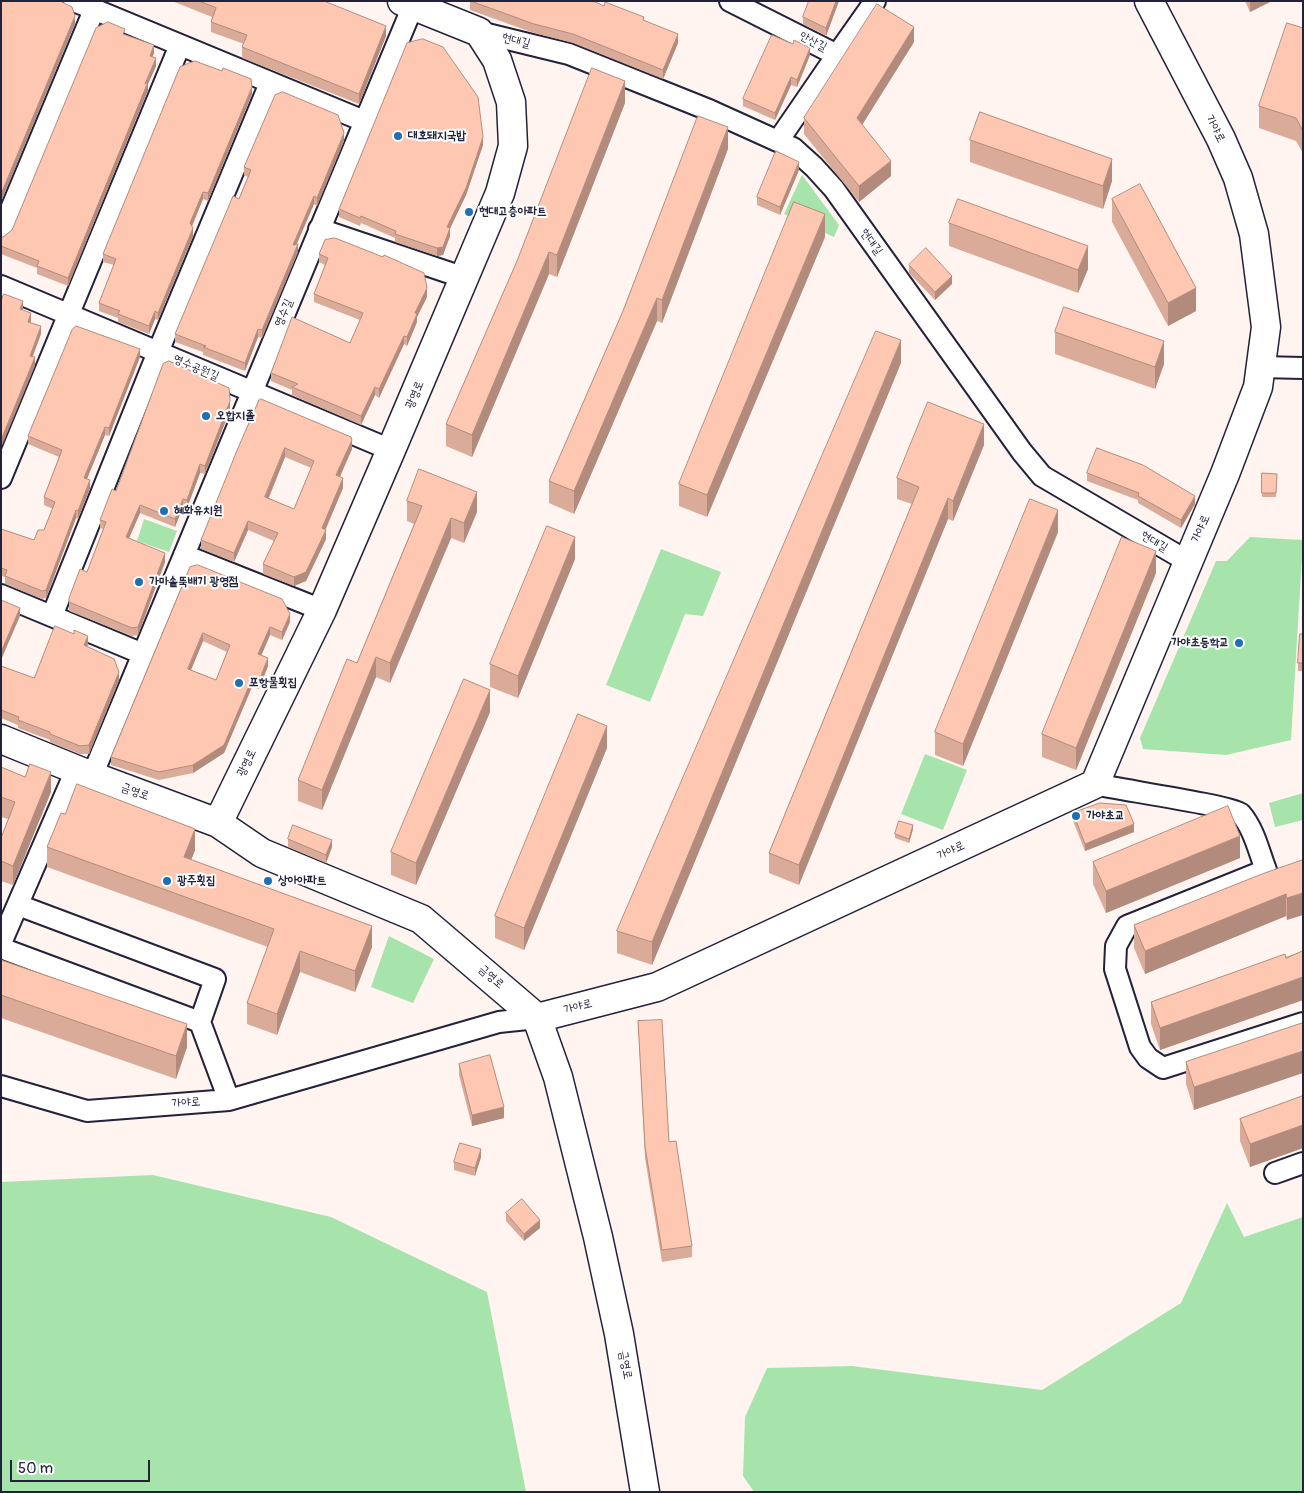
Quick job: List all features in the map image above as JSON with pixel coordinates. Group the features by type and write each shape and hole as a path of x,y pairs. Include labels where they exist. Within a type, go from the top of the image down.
{"street":[{"path":"74,1 364,121"},
{"name":"안산길","path":"730,1 838,55 875,1"},
{"name":"가야로","path":"1,1086 87,1111 229,1100 499,1022 537,1018 658,988 1094,784 1187,560 1225,474 1258,387 1266,327 1262,280 1254,234 1238,178 1150,1"},
{"path":"410,3 479,32"},
{"name":"영수길","path":"1,943 143,654 364,121 410,3"},
{"path":"1,233 94,10"},
{"name":"현대길","path":"479,32 569,54 709,110 793,148 834,189 1022,452 1042,476 1187,560"},
{"name":"광영로","path":"218,823 322,610 500,193 513,146 511,102 497,60 479,32"},
{"path":"1,478 180,45"},
{"path":"778,141 838,55"},
{"path":"52,616 158,352 270,83"},
{"path":"319,229 465,278"},
{"name":"영수공원길","path":"1,286 391,450"},
{"path":"1260,367 1303,368"},
{"path":"184,556 322,610"},
{"path":"1,595 143,654"},
{"name":"금영로","path":"1,739 84,773 218,823 262,852 421,919 537,1018 558,1077 598,1236 623,1354 645,1492"},
{"path":"1094,784 1219,807 1240,813 1251,829 1266,870 1127,926 1116,946 1115,969 1140,1047 1148,1058 1163,1068 1303,1023"},
{"path":"18,905 215,979 200,1022 229,1100"},
{"path":"1,948 200,1022"},
{"path":"1275,1173 1303,1163"}],"green space":[{"path":"802,175 839,225 834,237 784,214"},
{"path":"144,519 177,531 169,552 137,541"},
{"name":"가야초등학교","path":"1250,537 1303,540 1291,740 1226,755 1143,749 1140,738 1216,561 1227,561"},
{"path":"661,549 721,572 703,616 685,614 650,702 606,685"},
{"path":"925,754 967,770 943,830 901,814"},
{"path":"1303,793 1303,820 1275,827 1269,803"},
{"path":"389,936 434,959 413,1003 371,987"},
{"path":"153,1175 331,1217 487,1292 526,1492 1,1492 1,1182"},
{"path":"1227,1203 1244,1237 1303,1217 1303,1492 754,1492 743,1476 745,1417 767,1368 852,1366 1042,1390 1181,1303"}],"building":[{"path":"1,1 60,1 72,7 75,16 1,194"},
{"path":"199,1 324,1 386,26 359,94 242,47 247,35 211,22 216,8"},
{"path":"471,1 593,1 604,6 605,2 644,17 643,20 678,34 663,70 573,34 534,24"},
{"path":"809,1 836,1 826,28 803,17"},
{"path":"877,4 914,27 857,118 891,161 859,186 804,118"},
{"path":"108,22 125,29 123,34 154,45 150,56 156,58 68,278 37,266 39,261 1,246 1,236 3,237 12,230 96,28"},
{"path":"1287,23 1303,28 1303,131 1296,118 1259,106"},
{"path":"772,35 793,44 794,40 810,48 797,80 791,77 775,113 743,99"},
{"path":"423,39 443,47 478,97 483,137 466,188 447,227 450,228 443,247 437,248 395,234 396,231 339,209 407,43"},
{"path":"195,61 222,71 223,68 251,79 252,87 208,193 203,192 190,223 193,228 158,313 155,311 149,326 118,314 120,311 99,303 116,259 103,254 180,67"},
{"path":"592,68 625,81 557,255 549,252 472,435 446,424 517,261"},
{"path":"283,92 338,115 344,133 317,198 314,196 293,245 298,244 262,330 258,329 245,363 175,334 233,196 239,199 251,170 244,167 275,95"},
{"path":"980,112 1112,159 1103,186 970,140"},
{"path":"698,116 728,127 662,300 657,298 574,491 549,481 623,311"},
{"path":"776,151 799,162 780,207 757,197"},
{"path":"1140,184 1196,288 1168,303 1112,199"},
{"path":"958,199 1088,246 1078,270 949,223"},
{"path":"794,202 825,214 707,495 679,484"},
{"path":"335,238 383,257 384,255 424,273 427,288 415,313 417,314 407,337 404,336 379,389 375,387 361,416 292,387 298,384 271,373 292,317 350,343 363,313 314,294 328,258 319,254 325,240"},
{"path":"926,248 952,276 935,292 909,265"},
{"path":"4,294 23,301 20,309 31,313 28,322 41,326 30,356 35,357 1,440 1,301"},
{"path":"1064,307 1164,341 1155,367 1055,332"},
{"path":"76,326 140,349 109,428 105,427 84,478 90,480 78,511 76,510 46,590 42,591 5,576 7,570 1,568 1,529 34,540 38,530 44,530 55,502 44,497 62,450 28,436 72,330"},
{"path":"876,331 901,340 652,942 617,931"},
{"path":"169,361 229,388 230,401 205,466 200,464 187,500 183,499 175,519 140,505 126,537 165,553 138,627 132,628 69,602 69,598 80,569 87,572 106,522 100,520 112,489 116,491 163,364"},
{"path":"261,399 351,437 352,440 336,475 343,478 322,528 326,530 306,572 294,577 263,564 278,533 248,521 234,553 201,540","holes":["285,448 314,461 294,509 265,497"]},
{"path":"928,402 984,424 953,501 948,498 799,865 769,853 919,487 897,478"},
{"path":"1097,448 1143,465 1195,496 1181,520 1138,496 1139,493 1087,473"},
{"path":"419,469 477,492 464,523 451,518 390,663 376,657 322,790 298,780 347,659 357,663 422,506 407,501"},
{"path":"1262,473 1277,474 1276,493 1262,493"},
{"path":"1030,499 1058,510 963,744 935,732"},
{"path":"547,526 575,537 518,676 490,664"},
{"path":"1122,537 1156,551 1076,748 1042,734"},
{"path":"198,565 282,599 290,614 282,632 270,627 258,654 268,658 259,681 252,679 224,745 193,765 159,772 111,757 190,567","holes":["203,633 230,645 216,680 188,669"]},
{"path":"1,600 20,608 1,652"},
{"path":"55,626 74,634 74,630 88,636 84,645 114,659 119,672 89,745 80,746 18,720 19,717 1,710 1,666 34,678"},
{"path":"1300,634 1303,634 1303,663 1298,663"},
{"path":"464,679 490,690 416,863 391,852"},
{"path":"578,714 607,726 524,928 495,916"},
{"path":"30,764 51,772 13,866 1,861 1,838 15,802 1,797 1,767 25,777"},
{"path":"77,784 195,829 184,857 372,926 355,971 300,951 277,1014 247,1003 274,929 47,847 61,813 65,814"},
{"path":"1100,803 1126,805 1134,824 1085,844 1073,813"},
{"path":"1228,806 1240,836 1106,891 1093,862"},
{"path":"899,821 913,825 909,839 895,834"},
{"path":"293,825 332,840 326,855 288,839"},
{"path":"1303,860 1303,893 1287,898 1286,894 1145,951 1134,925 1262,874"},
{"path":"1303,951 1303,977 1160,1028 1151,1002 1285,954 1286,958"},
{"path":"1,960 187,1024 176,1056 1,995"},
{"path":"662,1020 669,1142 676,1141 692,1246 662,1250 645,1147 638,1021"},
{"path":"1303,1023 1303,1051 1194,1087 1186,1062"},
{"path":"490,1055 504,1107 472,1115 459,1064"},
{"path":"1303,1096 1303,1125 1250,1144 1240,1119"},
{"path":"460,1143 481,1149 475,1168 454,1162"},
{"path":"522,1199 540,1220 524,1234 506,1213"}],"place":[{"name":"대호돼지국밥","path":"398,136"},
{"name":"현대고층아파트","path":"469,212"},
{"name":"오합지졸","path":"206,416"},
{"name":"혜화유치원","path":"164,511"},
{"name":"가마솥뚝배기 광영점","path":"139,582"},
{"name":"가야초등학교","path":"1239,643"},
{"name":"포항물횟집","path":"239,683"},
{"name":"가야초교","path":"1076,816"},
{"name":"광주횟집","path":"167,881"},
{"name":"상아아파트","path":"268,881"}]}
